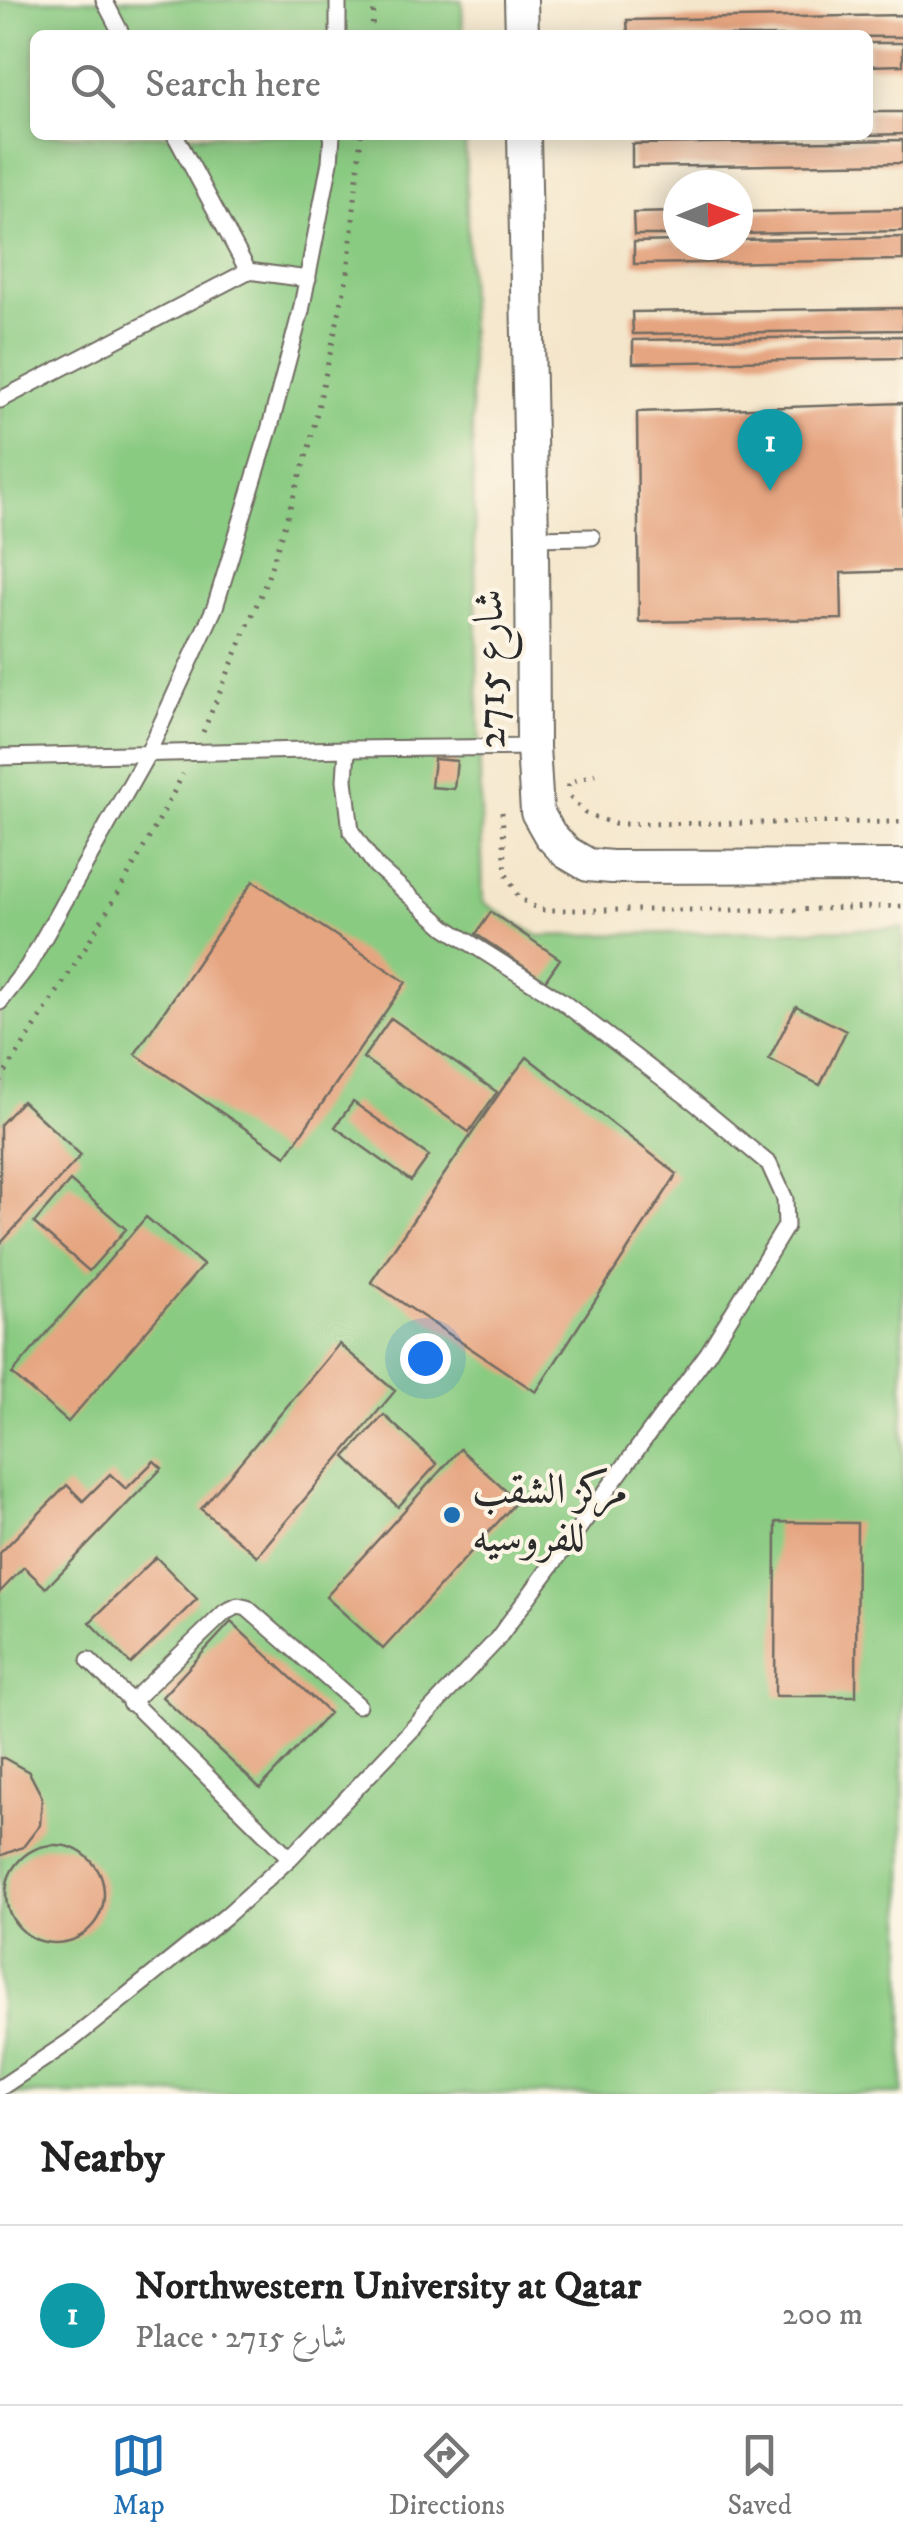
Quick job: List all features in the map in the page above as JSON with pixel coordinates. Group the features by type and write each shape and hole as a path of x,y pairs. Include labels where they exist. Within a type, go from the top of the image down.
{"street":[{"path":"521,0 522,30"},
{"name":"شارع 2715","path":"524,140 537,812 550,836 566,852 588,865 903,866"}],"lane":[{"path":"104,0 119,30"},
{"path":"338,0 338,30"},
{"path":"178,140 248,271"},
{"path":"0,1002 28,966 148,754 215,606 302,311 332,140"},
{"path":"0,400 248,271 308,279"},
{"path":"532,538 592,537"},
{"path":"0,757 533,747"},
{"path":"0,2088 69,2042 226,1916 290,1858 495,1642 708,1354 786,1226 785,1199 768,1164 560,1000 445,927 375,865 351,830 345,780 347,748"},
{"path":"130,1703 224,1612 238,1606 247,1608 358,1705"},
{"path":"89,1660 290,1858"}],"path":[{"path":"372,30 375,0"},
{"path":"595,774 568,783 568,796 585,813 614,824 903,822"}],"green space":[{"name":"مركز الشقب للفروسيه","path":"0,0 462,0 463,30 30,30 30,140 465,140 483,902 538,936 903,928 903,2094 0,2094"}],"building":[{"path":"903,15 903,37 873,37 873,30 628,30 627,20"},
{"path":"873,43 903,43 903,65 873,66"},
{"path":"873,112 903,112 903,134 873,135"},
{"path":"903,140 903,163 632,167 632,144"},
{"path":"903,209 903,231 753,234 753,212"},
{"path":"663,212 663,235 634,235 633,213"},
{"path":"903,237 903,260 634,264 634,242 663,241 663,260 753,260 753,240"},
{"path":"903,308 903,330 633,334 632,312"},
{"path":"903,336 903,358 633,363 633,340"},
{"path":"903,403 903,571 841,573 842,619 639,622 637,412"},
{"path":"434,759 457,761 454,789 431,787"},
{"path":"253,881 406,982 286,1156 135,1054"},
{"path":"491,912 560,959 545,981 476,934"},
{"path":"796,1006 846,1031 820,1085 769,1059"},
{"path":"391,1018 497,1092 469,1132 363,1058"},
{"path":"527,1057 677,1174 536,1392 371,1282"},
{"path":"22,1101 81,1155 0,1244 0,1125"},
{"path":"353,1102 429,1156 411,1181 335,1127"},
{"path":"70,1181 126,1229 89,1271 34,1223"},
{"path":"146,1217 203,1265 68,1422 12,1374"},
{"path":"339,1344 395,1391 257,1556 201,1509"},
{"path":"384,1415 437,1464 398,1507 345,1457"},
{"path":"460,1449 517,1501 383,1649 326,1597"},
{"path":"154,1461 162,1468 46,1588 24,1567 0,1592 0,1553 67,1485 83,1501 110,1474 126,1489"},
{"path":"776,1522 857,1523 856,1696 775,1696"},
{"path":"156,1557 197,1599 131,1664 90,1622"},
{"path":"231,1622 329,1713 260,1788 162,1697"},
{"path":"0,1758 29,1772 42,1797 40,1825 23,1847 0,1856"},
{"path":"55,1845 74,1849 90,1859 100,1875 104,1894 100,1913 90,1929 74,1939 55,1943 36,1939 20,1929 10,1913 6,1894 10,1875 20,1859 36,1849"}],"place":[{"name":"Northwestern University at Qatar","path":"770,491"},
{"name":"مركز الشقب للفروسيه","path":"452,1515"}]}
